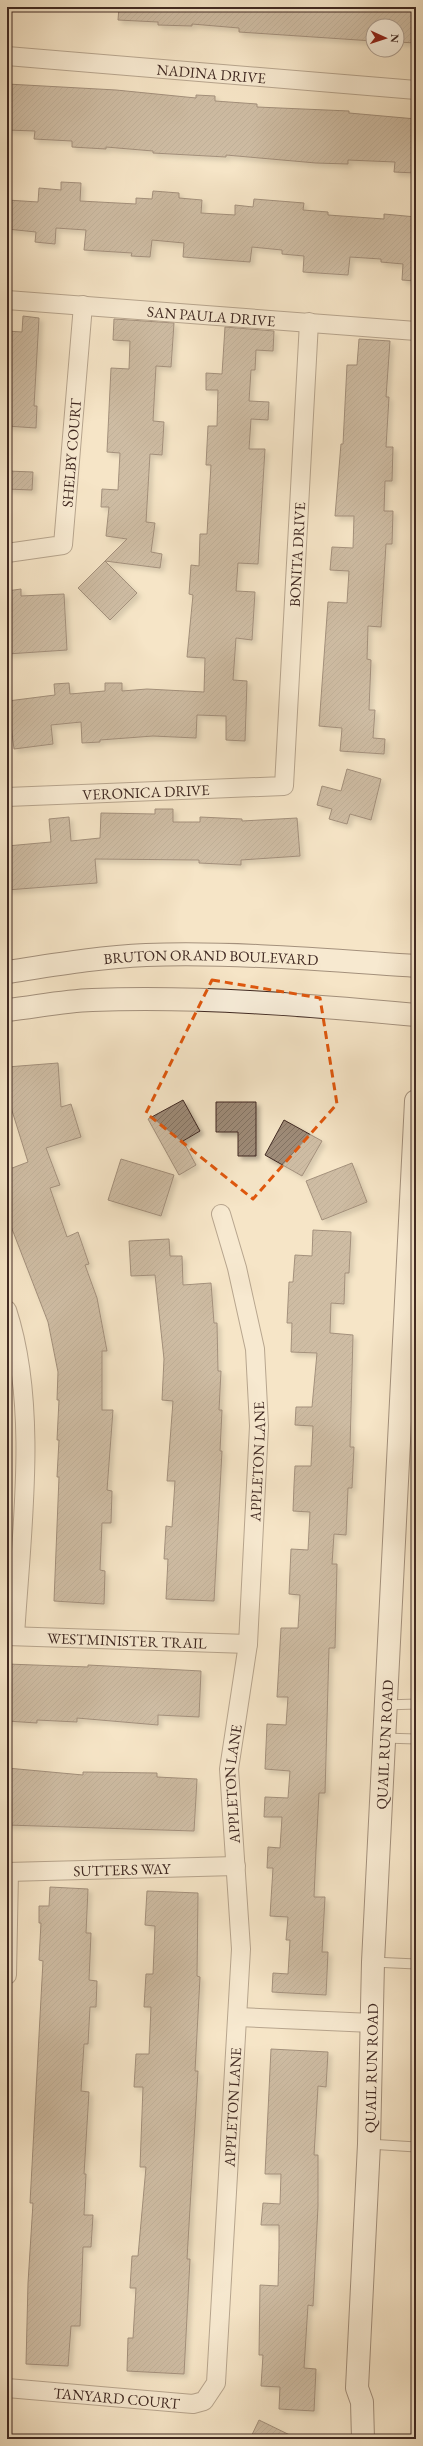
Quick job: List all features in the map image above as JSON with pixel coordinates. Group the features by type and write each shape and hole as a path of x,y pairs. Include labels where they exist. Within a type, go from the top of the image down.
{"street":[{"name":"NADINA DRIVE","path":"7,56 416,90"},
{"name":"SAN PAULA DRIVE","path":"7,300 416,331"},
{"name":"SHELBY COURT","path":"7,553 63,545 83,305"},
{"name":"BONITA DRIVE","path":"284,786 309,322"},
{"name":"VERONICA DRIVE","path":"7,797 284,786"},
{"name":"BRUTON ORAND BOULEVARD","path":"7,972 92,960 145,955 243,955 416,966"},
{"path":"7,1010 91,1000 187,1000 287,1003 416,1016"},
{"name":"QUAIL RUN ROAD","path":"363,2439 362,2402 357,2388 369,2144 373,1962 416,1101"},
{"name":"APPLETON LANE","path":"216,2383 241,1949 229,1769 248,1644 259,1426 255,1350 237,1268 221,1214"},
{"path":"7,1310 16,1337 26,1437 11,1636"},
{"name":"WESTMINISTER TRAIL","path":"11,1636 248,1644"},
{"name":"SUTTERS WAY","path":"8,1872 236,1866"},
{"path":"7,1975 8,1872"},
{"path":"238,2017 372,2023"},
{"name":"TANYARD COURT","path":"7,2388 192,2404 204,2400 216,2383"},
{"name":"QUAIL RUN ROAD","path":"348,2439 350,2401 357,2388"}],"lane":[{"path":"386,1705 416,1704"},
{"path":"384,1738 416,1739"},
{"path":"373,1962 416,1964"},
{"path":"369,2144 416,2147"}],"highlighted area":[{"path":"212,980 320,998 337,1104 253,1199 146,1113"}],"building":[{"path":"119,7 416,7 416,43 405,42 405,18 365,18 365,40 239,32 239,28 192,24 192,26 158,25 158,22 118,20"},
{"path":"7,84 116,90 196,98 196,95 215,96 215,101 257,104 257,107 349,111 349,113 416,119 416,173 394,172 395,162 348,160 348,164 316,163 226,155 226,157 153,153 153,151 106,147 106,149 72,147 72,141 34,139 35,131 7,130"},
{"path":"61,182 81,183 80,201 136,204 136,198 152,199 153,191 179,193 179,198 202,200 201,213 235,215 235,205 253,207 254,199 304,203 303,210 328,212 328,215 384,219 384,214 416,217 416,281 402,280 403,264 381,262 381,259 350,257 348,275 303,272 304,256 282,254 282,250 252,247 250,262 183,257 184,243 152,240 150,257 131,256 132,253 84,250 86,230 56,228 55,244 35,242 36,232 7,229 7,200 38,202 39,188 61,190"},
{"path":"23,316 39,318 34,406 37,406 36,428 7,426 7,331 22,332"},
{"path":"114,319 174,323 171,367 156,366 153,421 164,422 162,455 150,454 146,522 155,523 151,552 162,554 160,568 105,561 127,539 106,536 109,507 101,507 102,489 118,490 120,453 107,452 111,368 129,369 130,341 113,340"},
{"path":"225,327 274,331 273,351 256,350 255,370 251,370 249,401 269,402 268,420 251,419 249,449 265,449 258,564 238,563 236,591 255,592 252,640 236,638 233,680 247,681 245,741 226,740 226,716 197,715 196,738 153,736 100,740 100,742 82,743 81,722 51,725 53,744 14,749 8,701 55,695 54,684 69,683 70,694 105,691 105,683 122,683 122,691 147,689 204,692 205,658 187,657 193,595 189,594 191,565 199,566 200,534 207,534 211,465 206,465 208,426 217,426 218,390 206,390 206,373 222,374"},
{"path":"359,339 390,341 386,397 389,397 386,447 393,447 392,481 385,481 384,511 393,511 392,544 386,544 381,627 368,626 367,659 371,660 369,710 375,710 373,738 385,739 384,754 340,751 342,728 319,726 328,602 347,603 349,571 330,570 332,547 353,548 354,516 335,516 341,444 343,444 347,365 357,365"},
{"path":"7,471 33,472 32,490 7,489"},
{"path":"105,561 137,593 110,620 78,588"},
{"path":"21,589 21,596 64,594 67,650 7,654 7,591"},
{"path":"347,769 381,779 371,820 350,814 347,824 329,819 332,809 317,805 322,786 341,791"},
{"path":"155,809 173,809 173,822 200,822 200,817 242,819 242,821 297,818 300,856 241,860 241,865 199,863 199,860 95,859 97,883 7,890 7,846 51,842 49,819 69,817 71,841 100,838 101,813 155,814"},
{"path":"58,1063 61,1107 71,1104 81,1137 46,1148 60,1185 50,1188 67,1237 78,1232 89,1264 85,1265 97,1298 107,1351 102,1351 102,1410 113,1410 107,1490 112,1491 111,1523 102,1523 100,1570 105,1571 104,1604 54,1601 59,1477 57,1477 59,1440 57,1440 59,1400 57,1400 58,1372 48,1322 7,1216 7,1170 28,1162 9,1101 7,1101 7,1067"},
{"path":"183,1100 200,1131 183,1141 196,1165 179,1175 148,1119"},
{"path":"216,1102 256,1102 256,1156 238,1156 238,1132 216,1132"},
{"path":"284,1120 322,1141 302,1176 265,1155"},
{"path":"121,1159 174,1175 161,1216 108,1200"},
{"path":"352,1163 367,1202 322,1220 306,1181"},
{"path":"313,1230 351,1232 349,1273 345,1273 344,1304 331,1303 330,1333 353,1335 350,1447 354,1447 352,1488 348,1488 346,1535 334,1534 332,1564 337,1564 335,1648 329,1648 325,1793 319,1793 314,1897 325,1897 322,1952 328,1952 326,1995 272,1992 273,1973 288,1974 290,1940 286,1940 288,1917 270,1916 273,1868 267,1868 268,1847 280,1848 282,1817 264,1817 265,1797 288,1798 290,1771 265,1769 267,1724 286,1725 288,1697 277,1697 281,1628 298,1628 300,1595 289,1594 291,1549 308,1550 310,1512 293,1511 294,1485 295,1466 311,1466 313,1426 295,1425 296,1407 312,1407 317,1353 291,1352 292,1323 287,1323 289,1282 293,1282 295,1255 312,1256"},
{"path":"169,1239 170,1256 182,1256 183,1285 211,1283 214,1323 217,1323 218,1371 221,1371 219,1410 222,1410 220,1451 222,1451 214,1601 166,1599 168,1559 164,1559 166,1526 172,1527 175,1481 167,1481 173,1401 162,1400 164,1359 155,1275 131,1276 129,1241"},
{"path":"7,1664 88,1667 88,1665 201,1671 199,1717 158,1715 158,1725 77,1718 77,1722 37,1720 37,1723 7,1721"},
{"path":"7,1768 83,1775 83,1772 157,1773 157,1777 197,1779 194,1831 7,1825"},
{"path":"50,1887 88,1889 86,1933 91,1933 89,1980 97,1981 96,2007 90,2007 88,2044 84,2044 81,2091 89,2092 84,2174 86,2174 84,2215 93,2215 91,2247 83,2247 80,2326 71,2326 68,2366 26,2364 28,2283 33,2203 30,2203 43,1961 39,1960 41,1923 39,1923 39,1906 49,1906"},
{"path":"147,1891 198,1893 197,1976 200,1977 195,2071 198,2071 187,2259 190,2259 184,2374 127,2371 128,2338 133,2338 136,2288 130,2288 132,2256 138,2256 146,2167 140,2167 143,2087 134,2087 136,2054 149,2054 151,2007 144,2007 146,1974 153,1974 155,1926 145,1925"},
{"path":"271,2049 328,2052 326,2087 318,2086 314,2155 318,2155 318,2206 313,2306 308,2305 304,2368 316,2369 314,2411 279,2409 280,2387 261,2386 263,2355 259,2355 260,2285 278,2286 279,2225 261,2225 263,2203 280,2204 281,2174 265,2174"},
{"path":"259,2420 298,2439 250,2439"}]}
